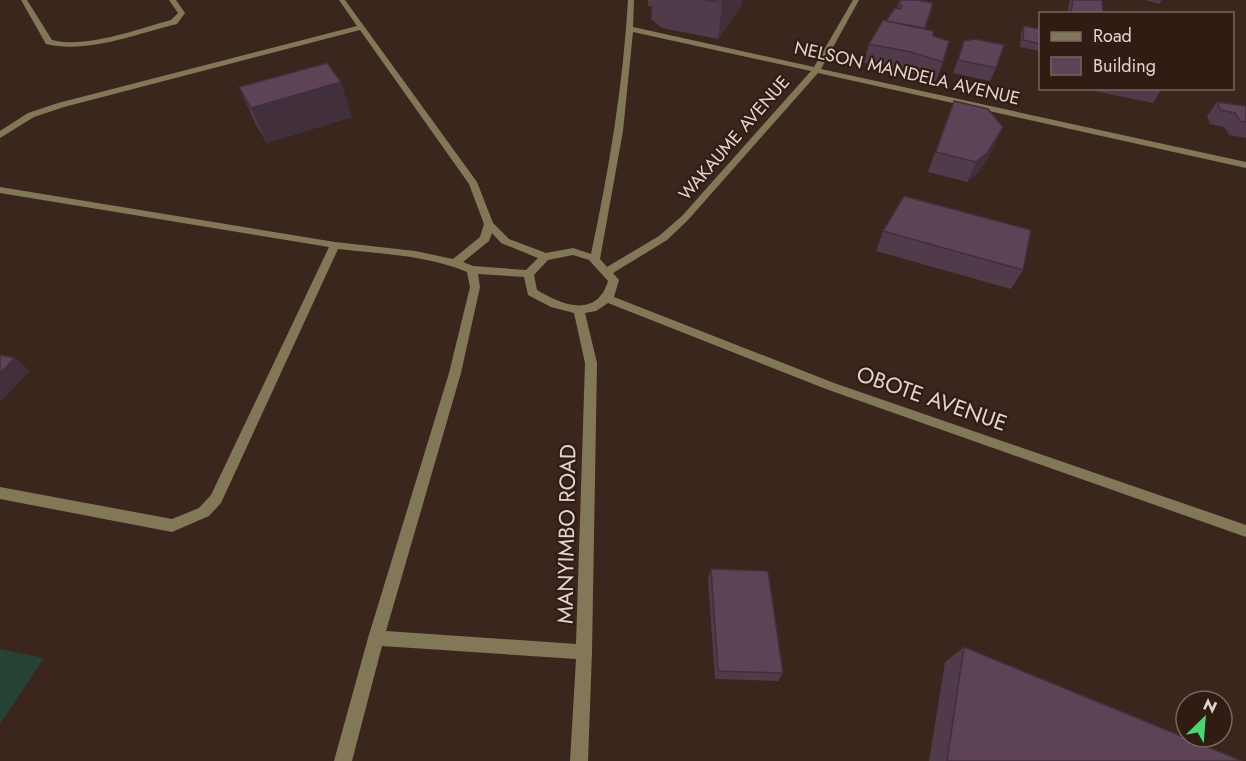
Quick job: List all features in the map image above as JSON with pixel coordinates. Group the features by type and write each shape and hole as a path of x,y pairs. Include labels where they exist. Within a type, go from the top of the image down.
{"street":[{"path":"24,0 48,42 70,45 174,22 182,13 172,0"},
{"path":"342,0 474,184 489,224 505,241 545,257 573,251 595,259 614,280 613,289 606,298 593,307 579,310 551,305 532,292 529,274"},
{"path":"595,259 616,157 631,29 632,0"},
{"name":"WAKAUME AVENUE","path":"608,271 663,238 685,219 817,69 856,0"},
{"path":"0,135 42,111 362,27"},
{"name":"NELSON MANDELA AVENUE","path":"631,29 1246,165"},
{"path":"0,190 335,245 415,254 455,263 472,270 529,274"},
{"path":"455,263 485,239 489,224"},
{"path":"0,493 172,526 204,512 216,499 335,245"},
{"path":"529,274 545,257"},
{"path":"343,761 376,638 455,373 475,287 472,270"},
{"name":"OBOTE AVENUE","path":"606,298 830,386 1246,531"},
{"name":"MANYIMBO ROAD","path":"579,310 591,363 579,761"},
{"path":"376,638 584,652"}],"green space":[{"path":"0,649 44,658 0,724"}],"building":[{"path":"704,0 724,0 722,3"},
{"path":"901,0 933,3 925,28 886,21 895,8 901,9 902,6 898,4"},
{"path":"1073,0 1102,0 1103,12 1071,12"},
{"path":"883,20 933,31 933,36 949,41 943,62 911,52 869,44"},
{"path":"1024,26 1039,29 1039,44 1023,40"},
{"path":"975,39 1004,45 996,68 958,60 964,41"},
{"path":"327,63 341,82 251,108 239,87"},
{"path":"954,101 988,109 1003,127 987,153 976,162 936,152"},
{"path":"1217,102 1246,106 1246,122 1240,121 1235,113 1220,110"},
{"path":"904,196 1031,230 1023,270 883,231"},
{"path":"0,355 15,358 0,373"},
{"path":"711,569 768,571 783,673 718,671"},
{"path":"964,647 1174,733 1174,749 1213,749 1242,761 947,761"}]}
